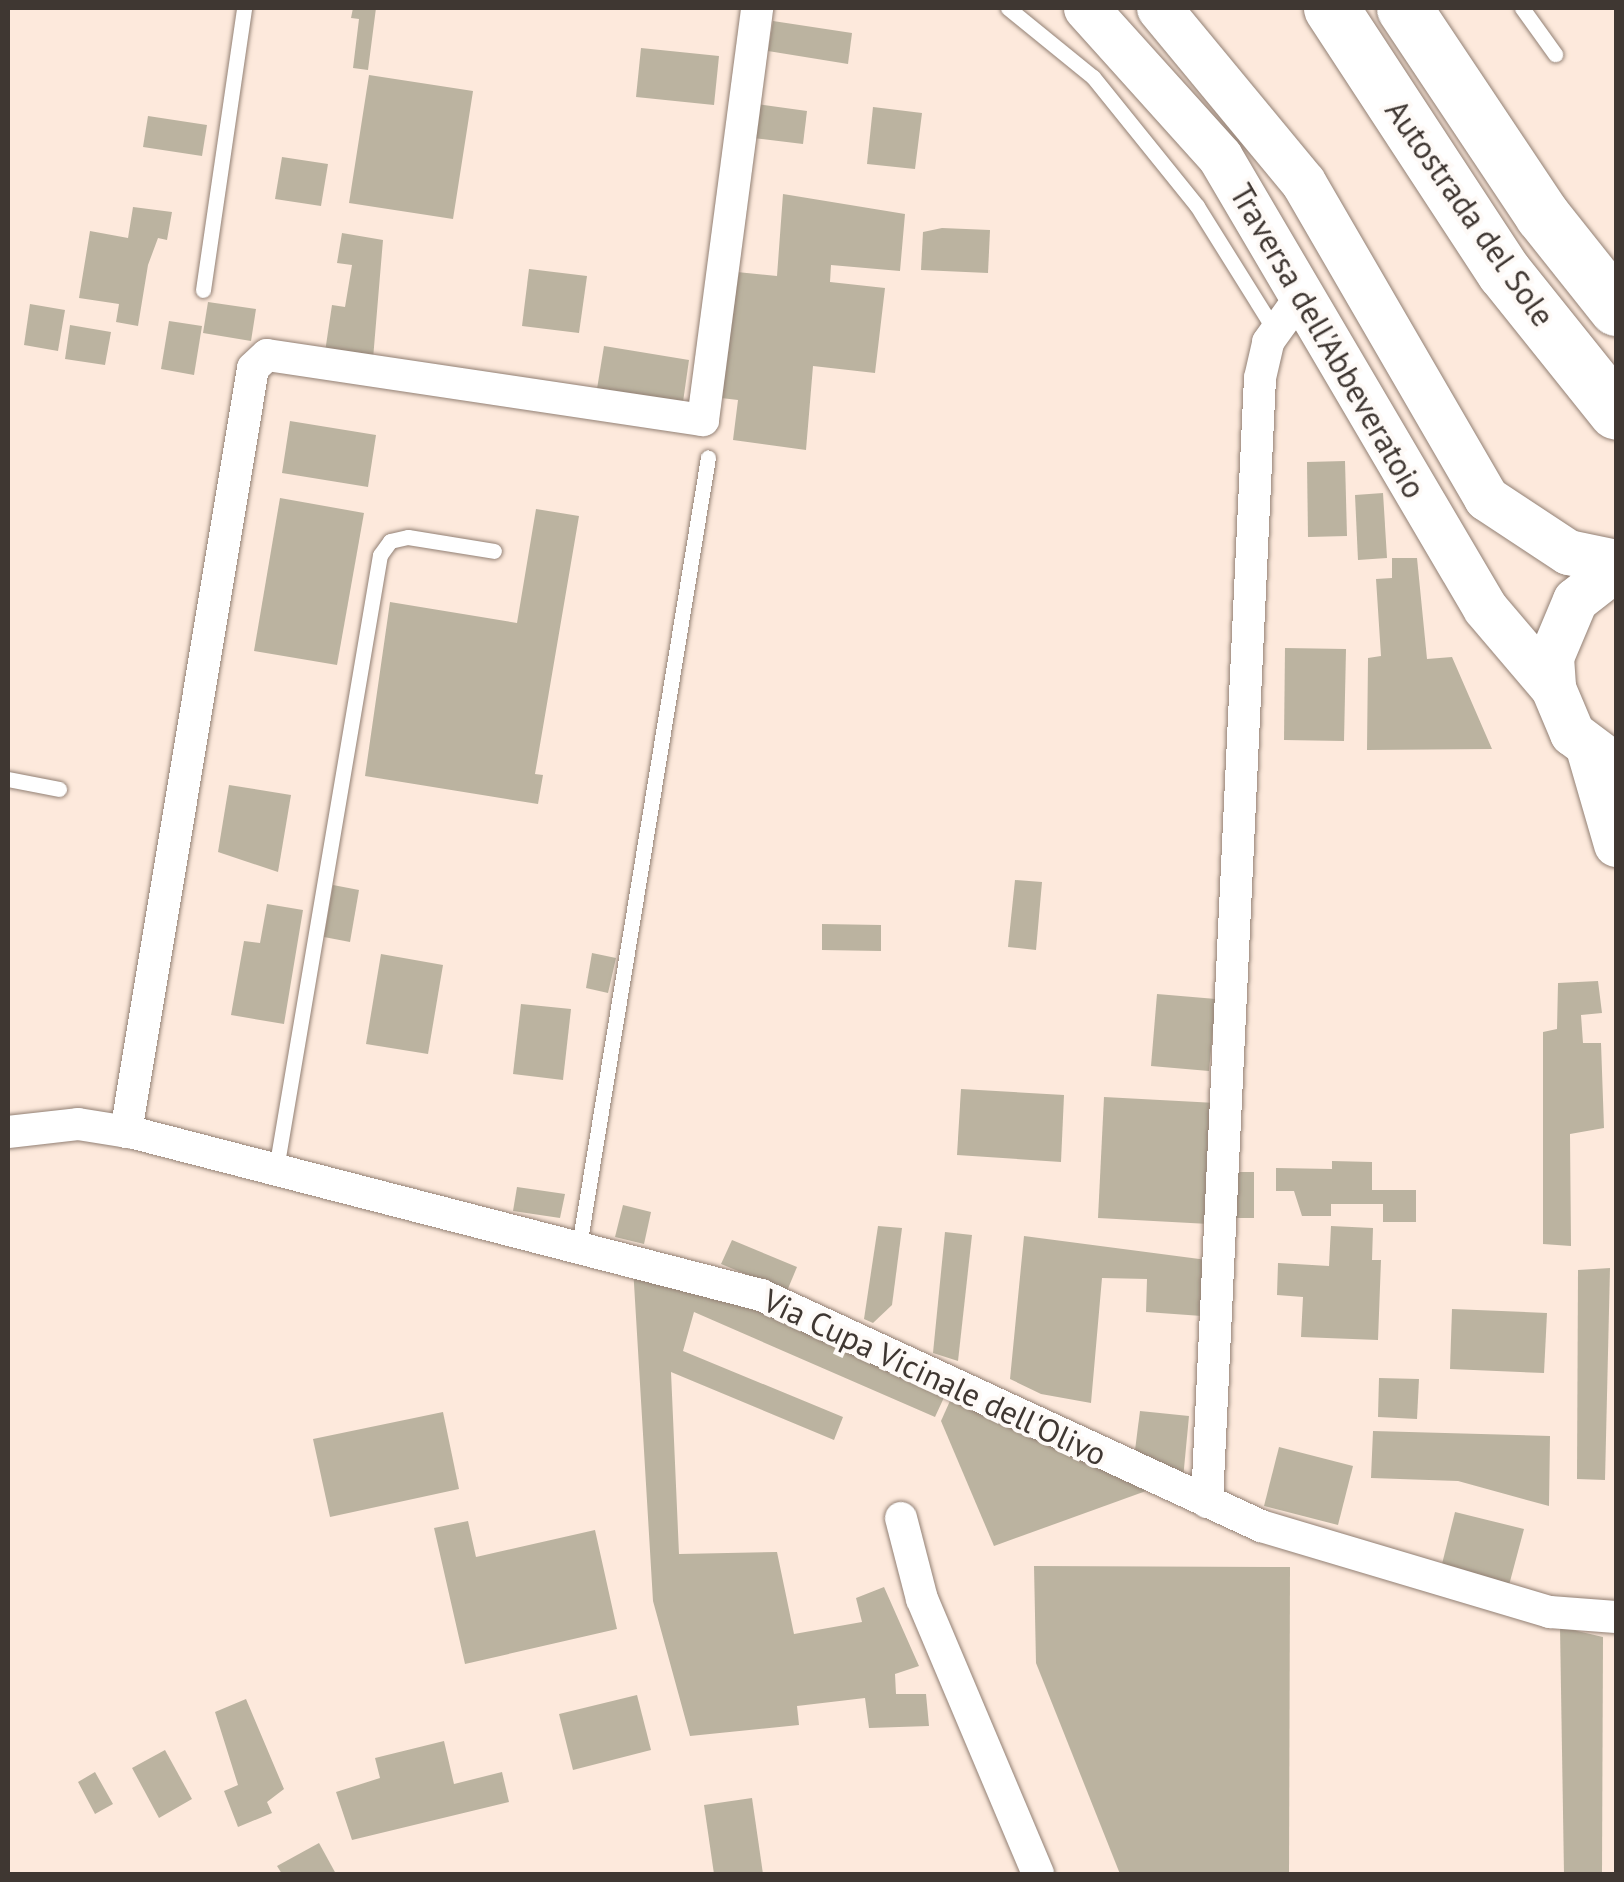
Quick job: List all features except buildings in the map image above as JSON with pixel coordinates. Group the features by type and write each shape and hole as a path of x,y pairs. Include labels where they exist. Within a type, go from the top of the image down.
{"highway":[{"name":"Autostrada del Sole","path":"1331,8 1504,272 1616,412"},
{"name":"Autostrada del Sole","path":"1404,8 1542,215 1616,308"}],"street":[{"path":"126,1132 252,368 267,355 703,420 756,8"},
{"name":"Traversa dell'Abbeveratoio","path":"1086,8 1220,158 1288,313 1485,608 1553,688 1602,759 1616,844"},
{"name":"Traversa dell'Abbeveratoio","path":"1159,8 1303,182 1486,498 1568,552 1616,565"},
{"path":"1207,1502 1260,378 1288,313"},
{"path":"1553,688 1559,627 1574,600 1616,565"},
{"name":"Via Cupa Vicinale dell'Olivo","path":"8,1132 78,1124 126,1132 762,1295 1207,1502 1352,1558 1550,1612 1616,1617"},
{"path":"901,1518 922,1599 1038,1874"}],"lane":[{"path":"203,290 244,8"},
{"path":"1008,8 1104,91 1288,313"},
{"path":"1522,8 1554,54"},
{"path":"579,1246 708,457"},
{"path":"276,1169 380,555 390,541 408,537 494,551"},
{"path":"8,779 59,790"}]}
